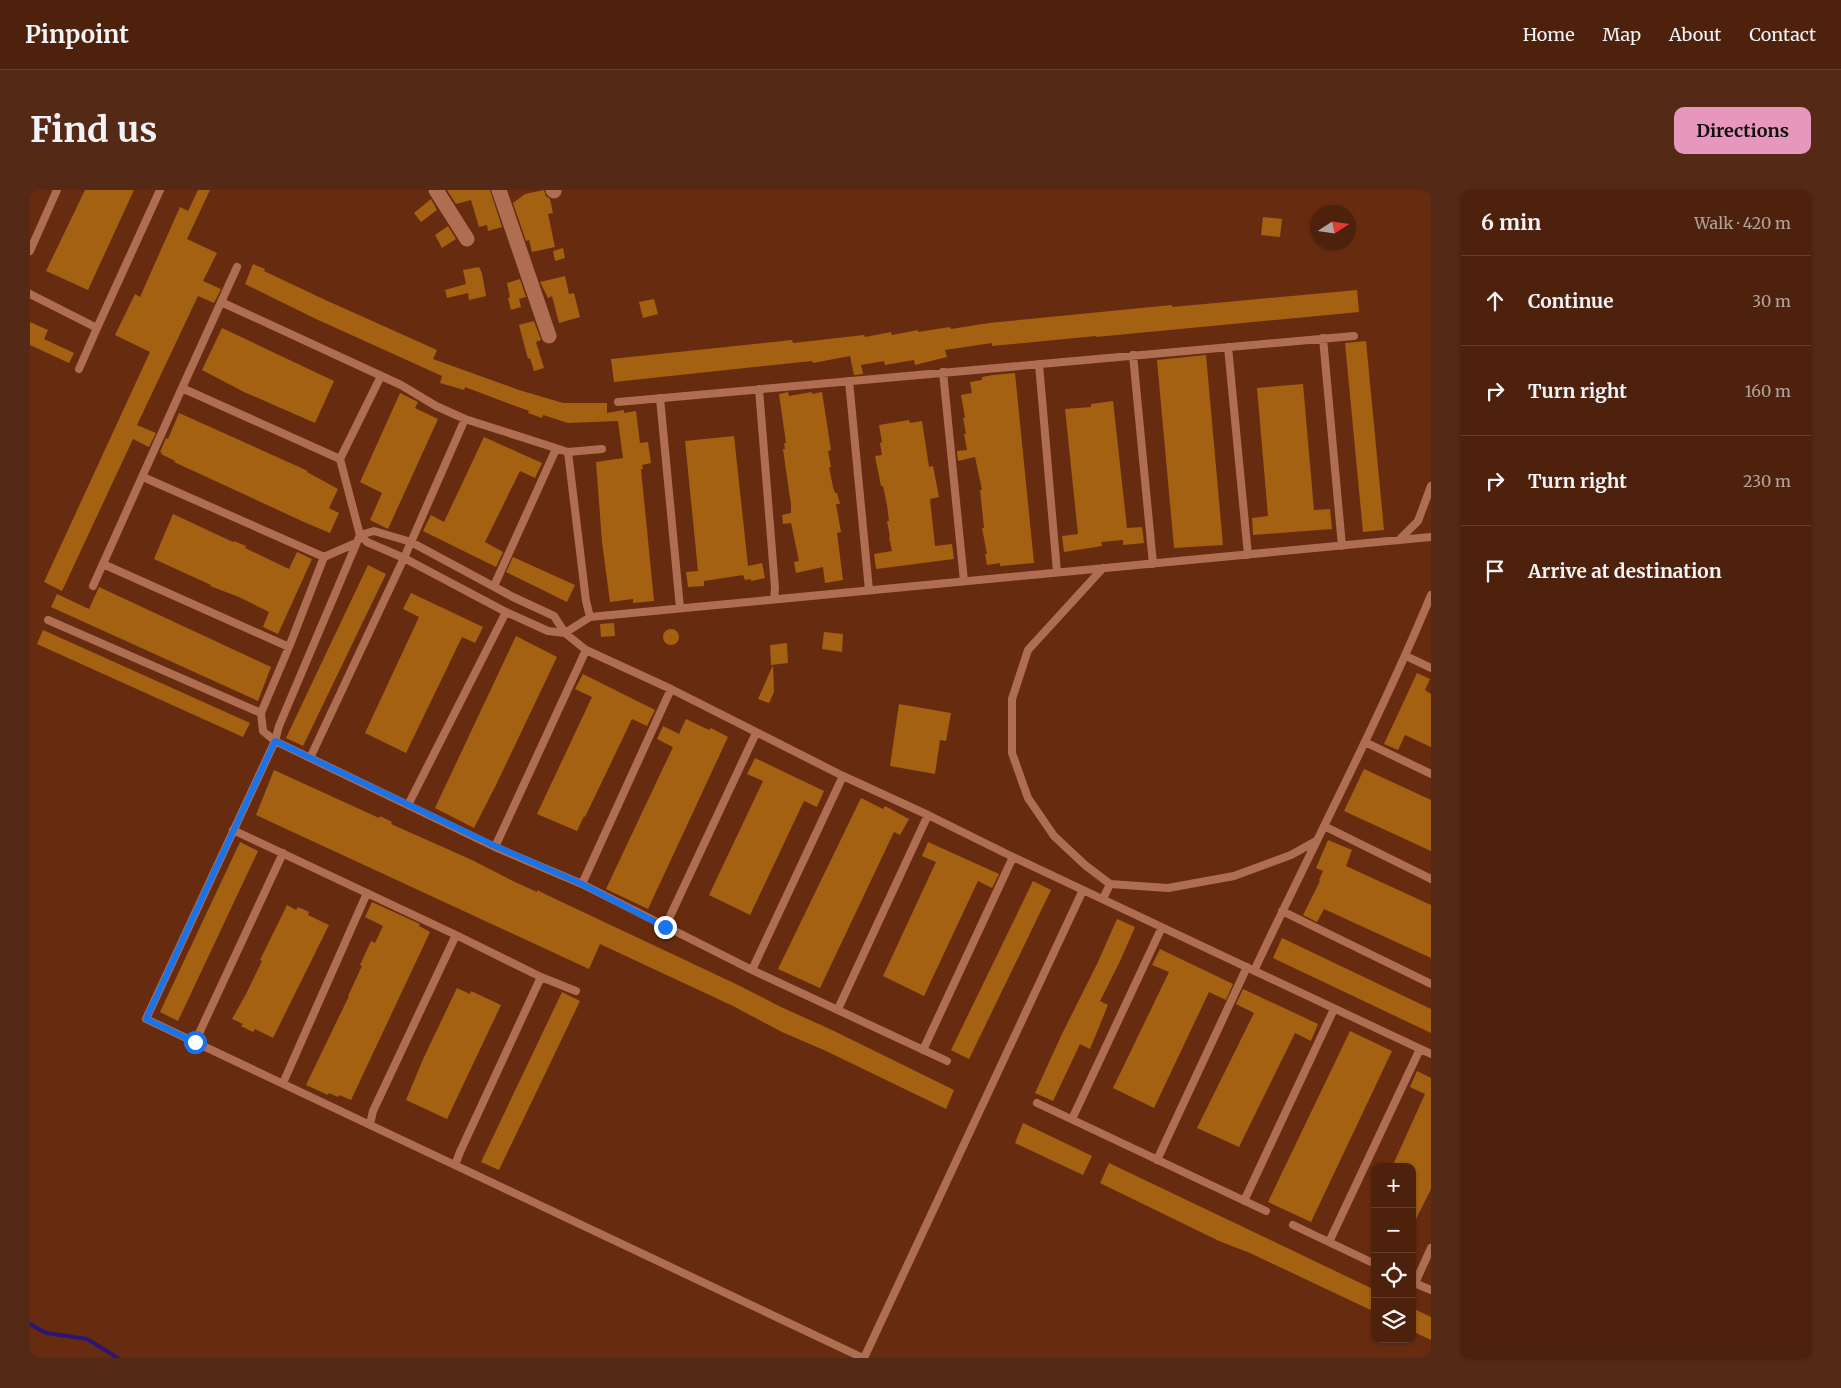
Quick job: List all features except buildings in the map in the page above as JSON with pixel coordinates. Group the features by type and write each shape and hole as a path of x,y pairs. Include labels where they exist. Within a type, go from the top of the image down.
{"street":[{"path":"436,190 467,239"},
{"path":"499,190 549,336"}],"lane":[{"path":"30,251 57,190"},
{"path":"79,369 160,190"},
{"path":"93,586 238,267"},
{"path":"30,294 97,328"},
{"path":"221,302 401,385 436,406 465,419 568,452 602,449"},
{"path":"618,402 1354,336"},
{"path":"1323,338 1342,546"},
{"path":"1228,347 1248,554"},
{"path":"1133,355 1152,564"},
{"path":"1039,364 1057,572"},
{"path":"943,372 964,581"},
{"path":"381,376 340,459 360,535 367,542 404,558 506,612 548,631 565,633 590,616 1431,537"},
{"path":"849,381 869,590"},
{"path":"182,388 340,459"},
{"path":"759,389 775,588 774,599"},
{"path":"660,398 680,608"},
{"path":"310,758 404,558 465,419"},
{"path":"494,586 556,449"},
{"path":"568,452 586,601 590,616"},
{"path":"143,477 324,557"},
{"path":"1399,540 1418,521 1431,486"},
{"path":"1083,890 864,1358 146,1019 275,741 279,726 356,543 360,535 374,531 411,542 554,616 565,633 586,650 671,689 843,776 1431,1054"},
{"path":"356,543 324,557 290,647 261,713 263,731 275,741 310,758 495,846 582,884 752,970 838,1008 947,1061"},
{"path":"103,564 290,647"},
{"path":"1103,568 1028,650 1012,699 1012,753 1028,798 1054,836 1085,865 1110,884 1168,888 1234,876 1291,855 1316,841"},
{"path":"1157,1160 1250,969 1282,910 1365,742 1406,656 1431,595"},
{"path":"408,804 506,612"},
{"path":"48,620 261,713"},
{"path":"495,846 586,650"},
{"path":"1406,656 1431,668"},
{"path":"582,884 671,689"},
{"path":"665,927 756,733"},
{"path":"1365,742 1431,774"},
{"path":"752,970 843,776"},
{"path":"838,1008 928,815"},
{"path":"1324,826 1431,879"},
{"path":"233,830 456,935 541,978 576,991"},
{"path":"195,1042 283,853"},
{"path":"923,1050 1013,857"},
{"path":"1103,899 1110,884"},
{"path":"283,1083 367,893"},
{"path":"1282,910 1431,984"},
{"path":"1072,1119 1162,927"},
{"path":"370,1124 373,1112 456,935"},
{"path":"455,1165 541,978"},
{"path":"1244,1201 1334,1008"},
{"path":"1329,1242 1420,1049"},
{"path":"1037,1103 1266,1211"},
{"path":"1293,1225 1371,1262"},
{"path":"1416,1278 1431,1248"},
{"path":"1416,1283 1431,1290"}],"waterway":[{"path":"30,1324 46,1333 87,1339 118,1358"}],"route":[{"path":"195,1042 146,1019 275,741 495,846 582,884 665,927"}]}
